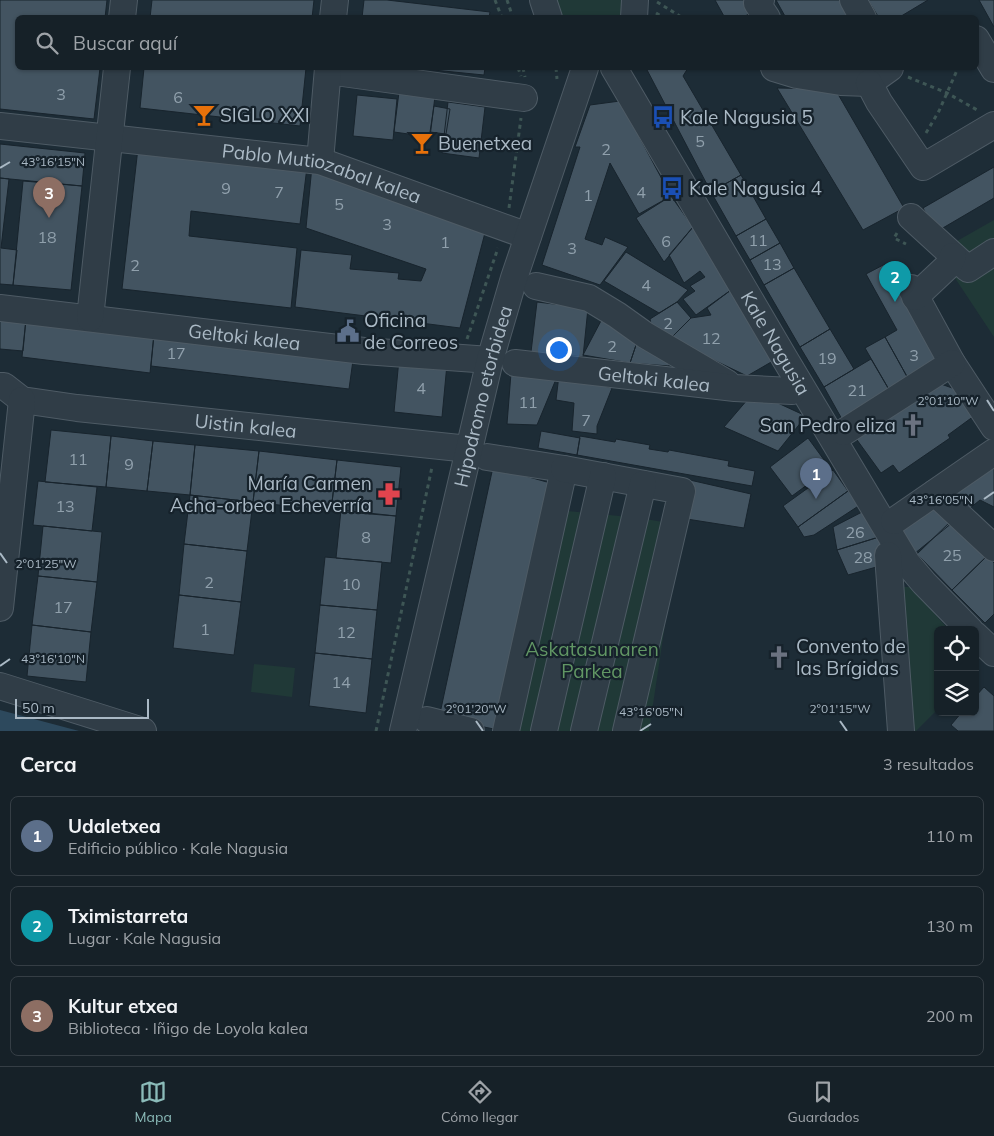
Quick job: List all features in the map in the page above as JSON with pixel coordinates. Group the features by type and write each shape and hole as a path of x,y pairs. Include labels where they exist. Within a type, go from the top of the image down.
{"street":[{"path":"122,15 124,0"},
{"path":"333,15 335,0"},
{"path":"543,0 548,15"},
{"path":"761,0 757,3 765,15"},
{"path":"853,0 862,15"},
{"path":"979,44 994,68"},
{"path":"90,318 116,70"},
{"path":"320,161 328,70"},
{"path":"335,70 524,98"},
{"name":"Hipodromo etorbidea","path":"403,731 478,453 490,360 528,236 585,70"},
{"name":"Kale Nagusia","path":"615,70 903,556 924,583 983,637"},
{"path":"780,70 797,76 842,82 869,83 898,72"},
{"path":"869,83 879,102 923,167 988,119"},
{"name":"Pablo Mutiozabal kalea","path":"0,126 320,161 528,236"},
{"path":"911,217 968,269 994,252"},
{"path":"953,256 949,265 913,292 952,363 994,427"},
{"path":"536,286 589,298 671,351 735,388"},
{"name":"Geltoki kalea","path":"0,308 364,351 490,360"},
{"name":"Geltoki kalea","path":"516,363 735,388 792,391"},
{"path":"844,432 952,363"},
{"name":"Uistin kalea","path":"0,386 4,386 22,400 478,453 682,491 658,594"},
{"path":"0,608 22,400"},
{"path":"894,521 994,452"},
{"path":"506,731 564,469"},
{"path":"544,731 603,476"},
{"path":"584,731 643,484"},
{"path":"935,493 994,548"},
{"path":"888,556 900,731"},
{"path":"619,585 658,594 626,731"},
{"path":"561,657 600,666"},
{"path":"0,686 143,731"},
{"path":"427,720 471,731"}],"path":[{"path":"495,0 501,15"},
{"path":"507,0 512,15"},
{"path":"645,8 658,15"},
{"path":"645,8 671,15"},
{"path":"912,151 925,136 939,111 957,70"},
{"path":"898,72 947,93 988,119"},
{"path":"376,731 432,465"}],"green space":[{"path":"555,0 624,0 623,15 561,15"},
{"path":"994,220 994,337 951,272 957,241"},
{"name":"Askatasunaren Parkea","path":"557,510 640,518 680,525 649,731 508,731"},
{"path":"896,587 911,587 945,626 934,626 934,713 916,731 906,731"},
{"path":"254,664 295,668 292,697 251,692"}],"water":[{"path":"0,710 79,731 0,731"}],"building":[{"path":"0,0 107,0 105,15 15,15 15,70 100,70 94,119 0,109"},
{"path":"152,0 314,0 312,15 150,15"},
{"path":"364,0 387,0 490,12 490,15 362,15"},
{"path":"715,0 772,0 747,15 723,15"},
{"path":"776,0 850,0 858,15 784,15"},
{"path":"868,0 928,0 903,15 877,15"},
{"path":"979,0 994,0 994,27"},
{"path":"144,70 306,70 300,126 140,108"},
{"path":"433,70 485,70 484,75"},
{"path":"647,70 687,70 683,76 741,175 711,192"},
{"path":"400,84 436,88 430,137 394,132"},
{"path":"777,88 835,89 904,208 863,230"},
{"path":"357,95 397,99 393,140 353,136"},
{"path":"620,101 671,196 639,214 610,163 585,239 602,245 605,237 628,247 600,285 542,265 580,147 575,147 590,105"},
{"path":"448,102 485,107 479,158 442,153"},
{"path":"434,106 450,109 446,134 430,132"},
{"path":"0,144 85,153 82,186 0,178"},
{"path":"138,148 307,167 300,224 191,211 189,236 297,248 291,308 122,289"},
{"path":"312,166 486,229 460,328 295,307 301,250 352,255 350,269 399,273 398,279 421,281 426,269 306,228"},
{"path":"994,167 994,198 936,232 923,208"},
{"path":"741,175 766,219 736,236 711,192"},
{"path":"0,178 9,179 1,248 17,250 13,285 0,284"},
{"path":"23,181 82,186 71,290 13,285"},
{"path":"671,196 693,227 664,262 636,218"},
{"path":"766,219 780,243 750,260 736,236"},
{"path":"693,227 731,290 696,315 683,299 695,291 690,286 705,277 700,271 684,283 669,255"},
{"path":"780,243 794,268 764,285 750,260"},
{"path":"626,252 688,290 677,302 659,313 604,281"},
{"path":"887,263 943,364 910,382 885,337 897,330 866,274"},
{"path":"794,268 830,329 800,347 764,285"},
{"path":"731,290 773,361 747,376 670,339 691,318 711,315 707,308"},
{"path":"537,302 588,308 583,357 531,352"},
{"path":"677,302 691,318 670,339 652,328 650,319"},
{"path":"0,312 26,319 23,351 0,349"},
{"path":"603,317 639,336 630,363 583,355"},
{"path":"26,319 154,334 150,373 22,357"},
{"path":"830,329 854,369 824,387 800,347"},
{"path":"154,334 354,353 349,389 151,366"},
{"path":"639,336 670,352 669,366 630,363"},
{"path":"885,337 910,382 891,393 865,348"},
{"path":"399,359 447,364 442,417 394,412"},
{"path":"871,359 891,393 843,421 824,387"},
{"path":"559,372 537,425 507,424 511,373"},
{"path":"559,375 612,388 597,426 597,434 572,431 574,403 556,400"},
{"name":"San Pedro eliza","path":"938,383 955,389 974,416 948,435 950,438 899,473 893,465 881,473 852,433"},
{"path":"754,392 806,416 778,451 724,427"},
{"path":"51,430 111,436 106,487 45,482"},
{"path":"541,431 580,438 577,455 538,448"},
{"path":"111,436 153,441 147,491 106,487"},
{"path":"580,436 615,442 616,439 650,445 649,449 668,452 669,450 729,461 728,466 755,471 752,486 577,455"},
{"path":"808,438 830,468 792,496 770,467"},
{"path":"153,441 195,445 190,495 147,491"},
{"path":"195,445 259,451 253,502 190,495"},
{"path":"259,451 337,460 331,511 253,502"},
{"path":"337,460 401,467 396,516 331,511"},
{"path":"994,464 994,507 980,500 914,554 895,530"},
{"path":"493,467 554,484 499,730 439,718"},
{"path":"833,470 848,491 798,527 783,506"},
{"path":"681,478 751,494 744,528 674,517"},
{"path":"38,481 97,487 92,531 33,525"},
{"path":"848,491 860,505 814,535 804,537 798,527"},
{"path":"190,495 253,502 247,551 184,544"},
{"path":"341,510 396,516 391,563 336,558"},
{"path":"862,512 879,537 837,550 833,527"},
{"path":"952,520 987,556 952,590 917,554"},
{"path":"43,526 102,532 97,582 38,576"},
{"path":"879,537 887,564 848,575 837,550"},
{"path":"184,544 247,551 241,602 179,595"},
{"path":"987,556 994,563 994,614 985,623 952,590"},
{"path":"325,557 382,562 377,610 320,605"},
{"path":"38,576 97,582 91,632 32,625"},
{"path":"179,595 241,602 234,655 173,648"},
{"path":"320,605 377,610 372,659 315,653"},
{"path":"32,625 91,632 86,682 27,676"},
{"path":"315,653 372,659 366,713 309,706"},
{"path":"984,687 994,696 994,731 958,731 951,725 959,716 979,716 979,693"}],"place":[{"name":"SIGLO XXI","path":"204,115"},
{"name":"Kale Nagusia 5","path":"663,117"},
{"name":"Buenetxea","path":"422,143"},
{"name":"Kale Nagusia 4","path":"672,188"},
{"name":"Kultur etxea","path":"49,218"},
{"name":"Tximistarreta","path":"895,302"},
{"name":"Oficina de Correos","path":"348,331"},
{"name":"San Pedro eliza","path":"913,425"},
{"name":"María Carmen Acha-orbea Echeverría","path":"389,494"},
{"name":"Udaletxea","path":"816,499"},
{"name":"Convento de las Brígidas","path":"779,657"}]}
